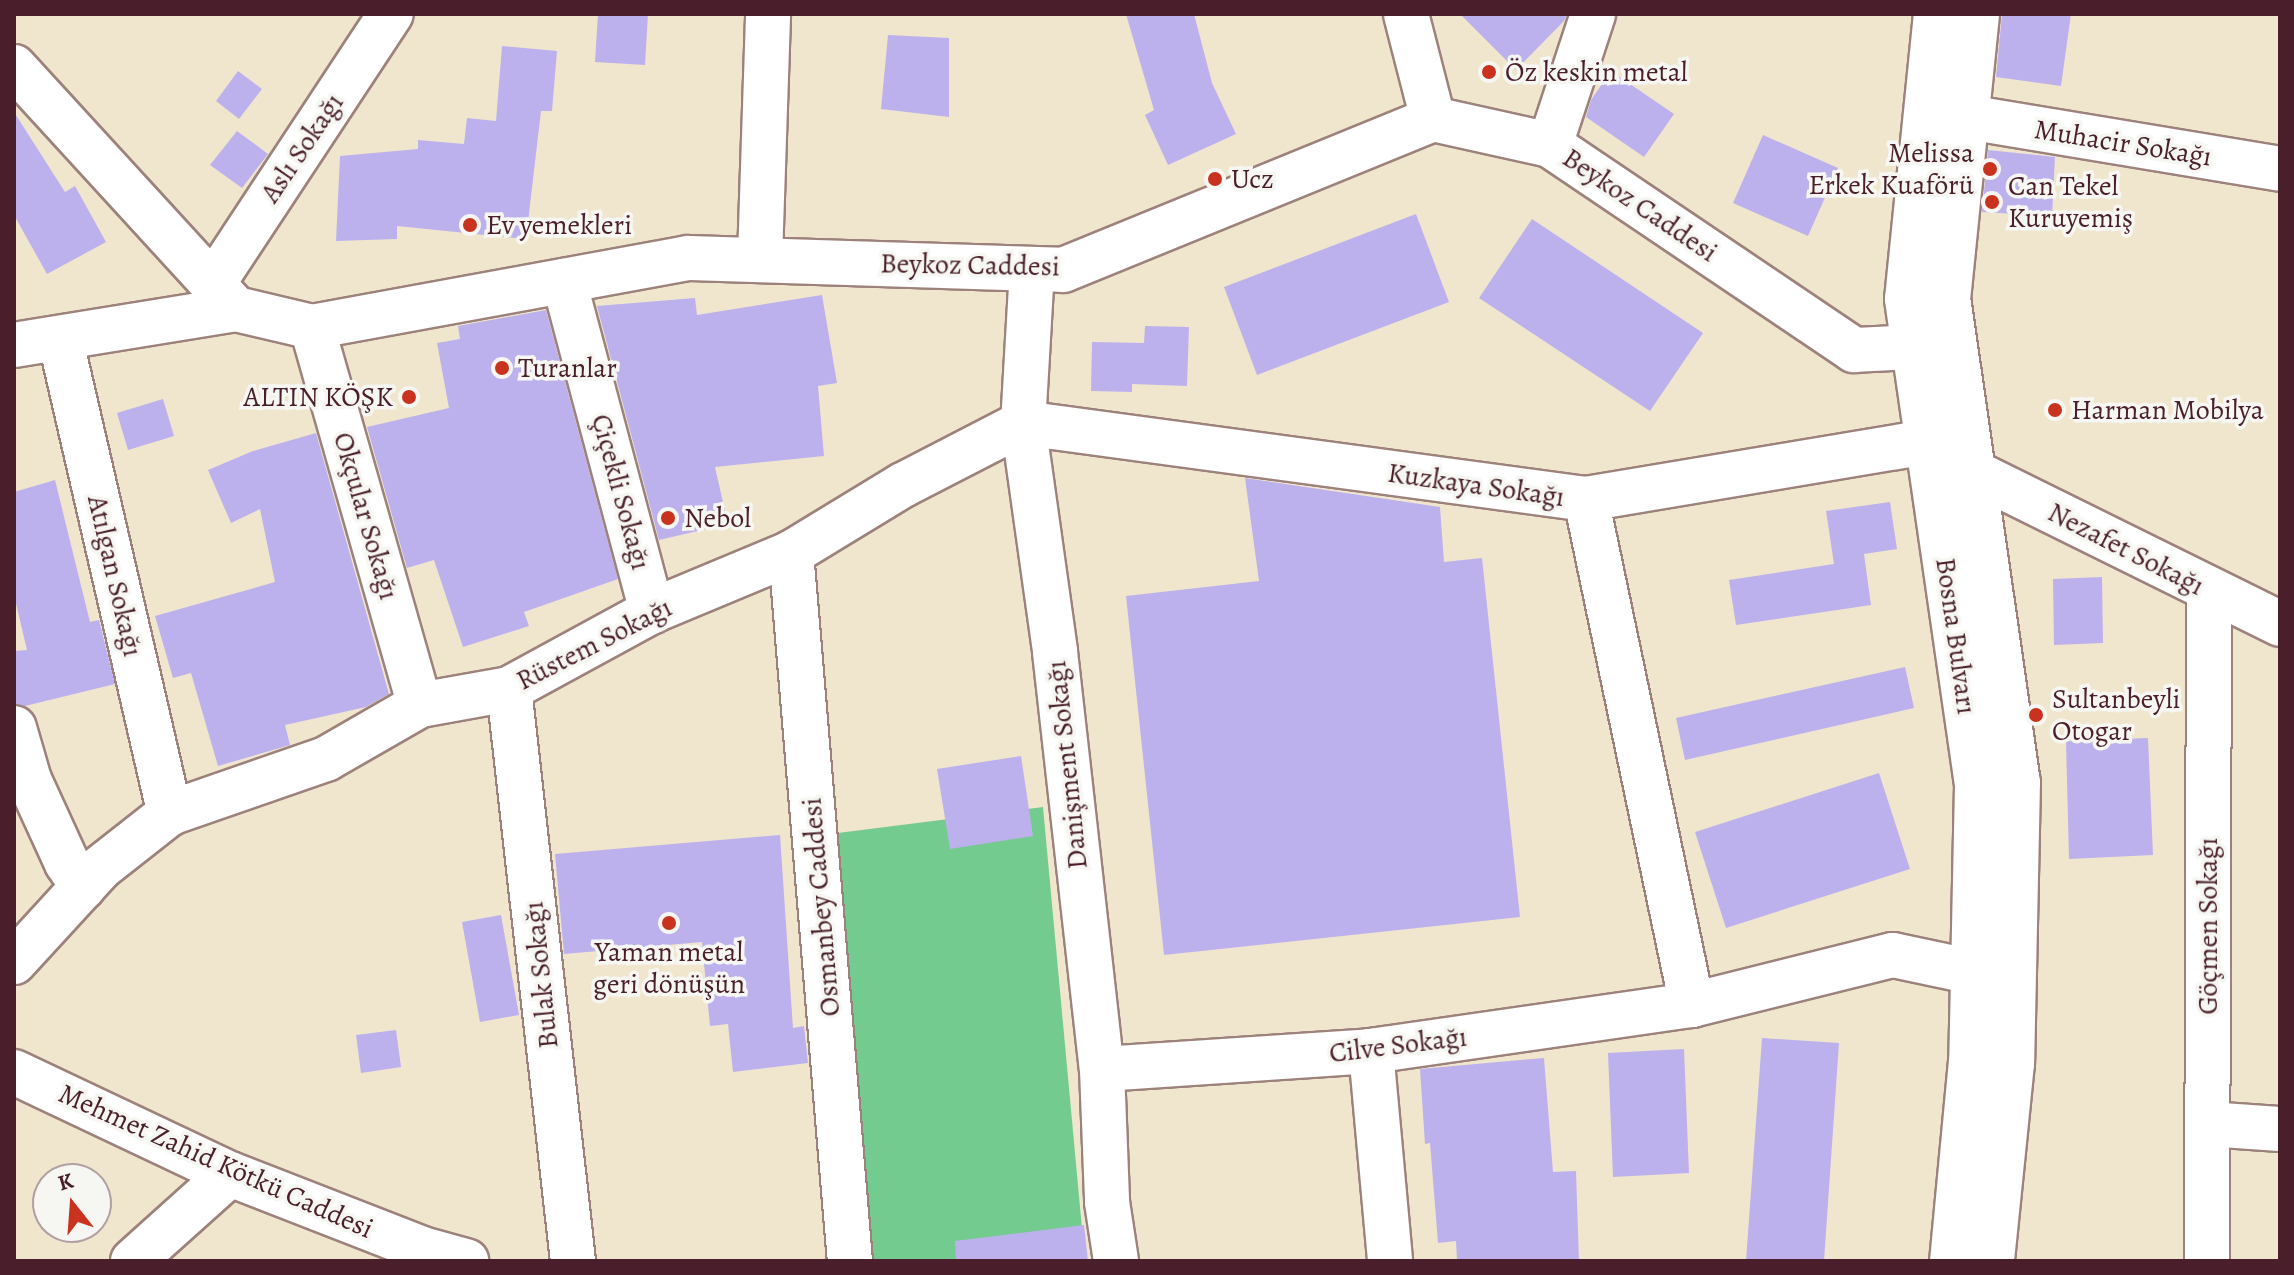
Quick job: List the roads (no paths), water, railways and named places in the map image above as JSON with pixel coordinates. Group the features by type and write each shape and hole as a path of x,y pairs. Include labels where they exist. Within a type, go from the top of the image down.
{"street":[{"name":"Aslı Sokağı","path":"225,295 391,14"},
{"path":"760,258 768,14"},
{"path":"1406,14 1433,119"},
{"path":"1550,145 1593,14"},
{"name":"Bosna Bulvarı","path":"1936,14 1907,299 1935,347 1973,472 2018,782 2012,1063 1992,1261"},
{"name":"Bosna Bulvarı","path":"1952,1261 1971,1061 1977,785 1928,442 1935,347 1948,298 1977,14"},
{"path":"14,67 225,295"},
{"name":"Muhacir Sokağı","path":"1967,117 2280,169"},
{"name":"Beykoz Caddesi","path":"14,345 60,338 225,295 312,327 688,258 1063,270 1433,119 1550,145 1854,350 1935,347"},
{"name":"Danişment Sokağı","path":"1032,269 1023,423 1055,652 1102,1069 1107,1202 1116,1261"},
{"name":"Çiçekli Sokağı","path":"564,281 652,611"},
{"name":"Okçular Sokağı","path":"312,327 420,705"},
{"name":"Atılgan Sokağı","path":"60,338 170,813"},
{"name":"Kuzkaya Sokağı","path":"1023,423 1586,499 1928,442"},
{"name":"Rüstem Sokağı","path":"14,962 100,868 170,813 326,759 420,705 509,689 652,611 791,553 903,485 1023,423"},
{"name":"Nezafet Sokağı","path":"1973,472 2280,624"},
{"path":"1586,499 1692,1005"},
{"name":"Osmanbey Caddesi","path":"791,553 850,1261"},
{"name":"Göçmen Sokağı","path":"2207,1261 2209,591"},
{"name":"Bulak Sokağı","path":"509,689 573,1261"},
{"path":"14,728 29,780 67,863 83,887"},
{"name":"Cilve Sokağı","path":"1102,1069 1371,1051 1692,1005 1893,955 1973,972"},
{"path":"1371,1051 1390,1261"},
{"name":"Mehmet Zahid Kötkü Caddesi","path":"14,1072 230,1174 419,1255 466,1261"},
{"path":"2208,1124 2280,1129"},
{"path":"133,1261 230,1174"}],"place":[{"name":"Öz keskin metal","path":"1489,72"},
{"name":"Melissa Erkek Kuaförü","path":"1990,169"},
{"name":"Ucz","path":"1215,179"},
{"name":"Can Tekel Kuruyemiş","path":"1992,202"},
{"name":"Ev yemekleri","path":"470,225"},
{"name":"Turanlar","path":"502,368"},
{"name":"ALTIN KÖŞK","path":"409,397"},
{"name":"Harman Mobilya","path":"2055,410"},
{"name":"Nebol","path":"668,518"},
{"name":"Sultanbeyli Otogar","path":"2036,715"},
{"name":"Yaman metal geri dönüşün","path":"669,923"}]}
